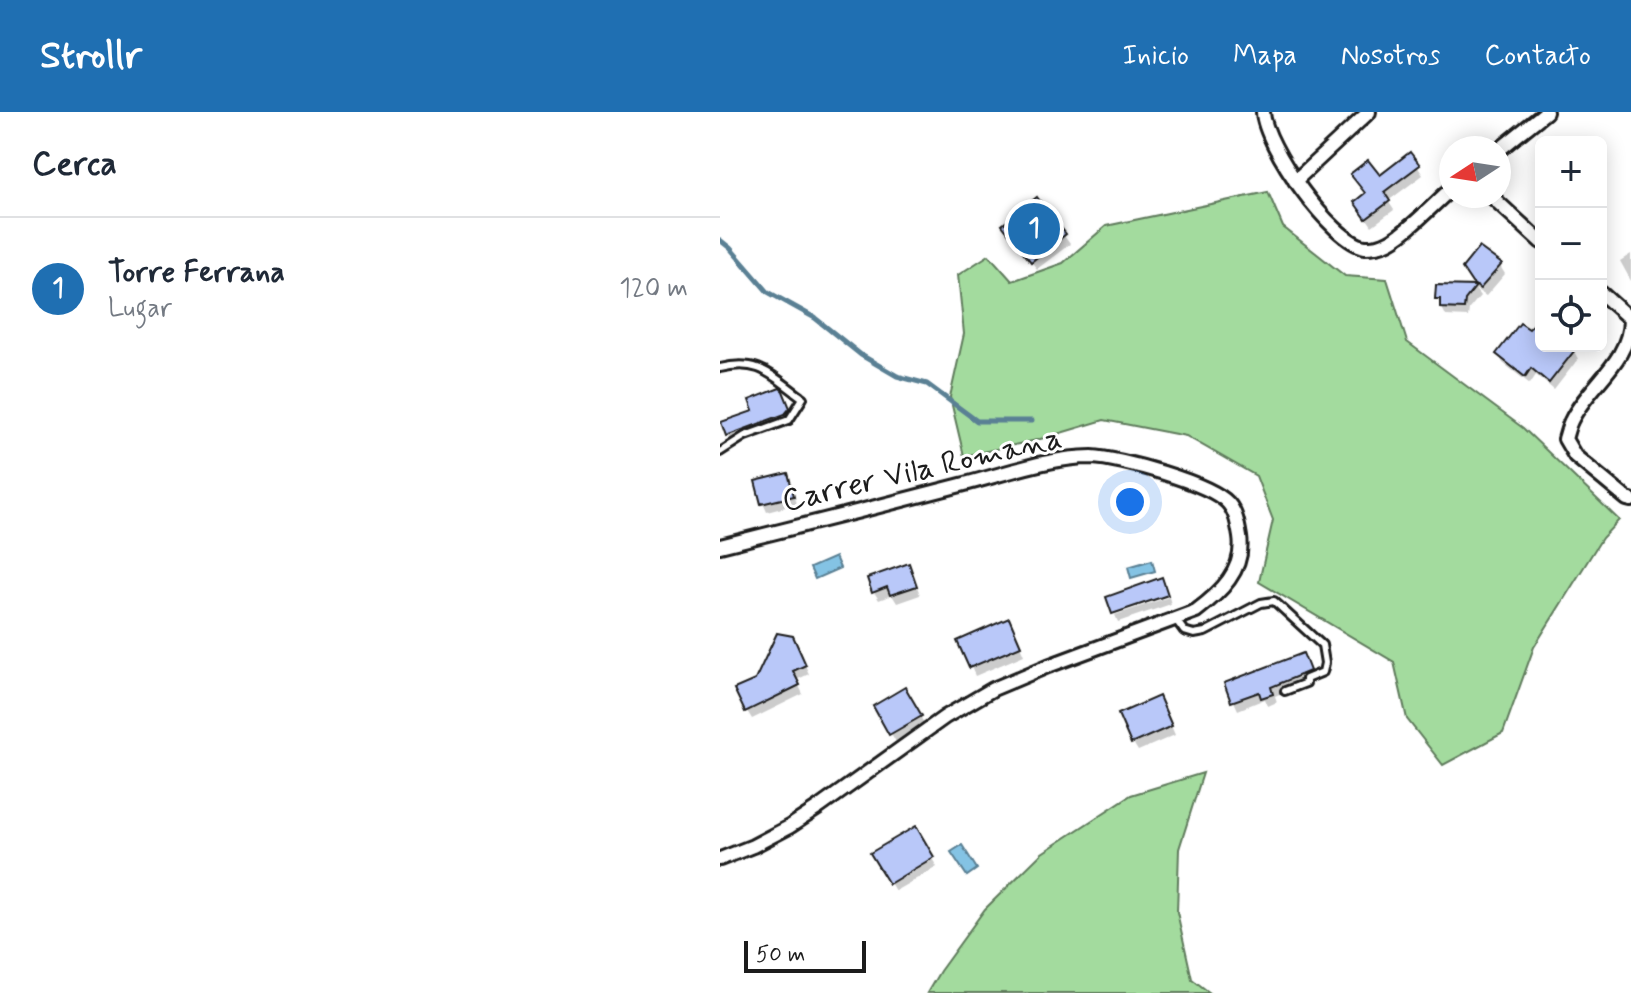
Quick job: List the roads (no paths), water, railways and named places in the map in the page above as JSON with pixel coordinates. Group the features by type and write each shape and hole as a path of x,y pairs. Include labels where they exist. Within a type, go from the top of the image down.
{"street":[{"path":"1263,112 1274,145 1295,181 1318,211 1345,237 1364,247 1382,245 1396,238 1439,200"},
{"path":"1295,181 1369,112"},
{"path":"1511,140 1546,112"},
{"path":"1504,208 1535,236"},
{"path":"1607,298 1630,319 1630,335 1617,360 1571,420 1565,439 1575,456 1631,500"},
{"name":"Carrer Vila Romana","path":"720,546 1030,467 1091,457 1118,461 1215,492 1230,504 1241,542 1239,561 1229,580 1215,597 1196,611 993,689 945,717 789,827 720,859"}],"lane":[{"path":"720,368 746,364 761,368 803,398 789,420 745,436 720,452"},
{"path":"1176,620 1184,631 1194,634 1205,632 1261,603 1274,601 1322,645 1325,663 1323,672 1285,691"}],"water":[{"path":"835,557 840,568 815,579 810,568"},
{"path":"1152,560 1155,571 1131,578 1128,567"},
{"path":"962,845 977,869 967,876 951,852"}],"waterway":[{"path":"720,240 768,292 815,318 861,355 897,376 927,384 977,421 1032,421"}],"place":[{"name":"Torre Ferrana","path":"1034,229"}]}
